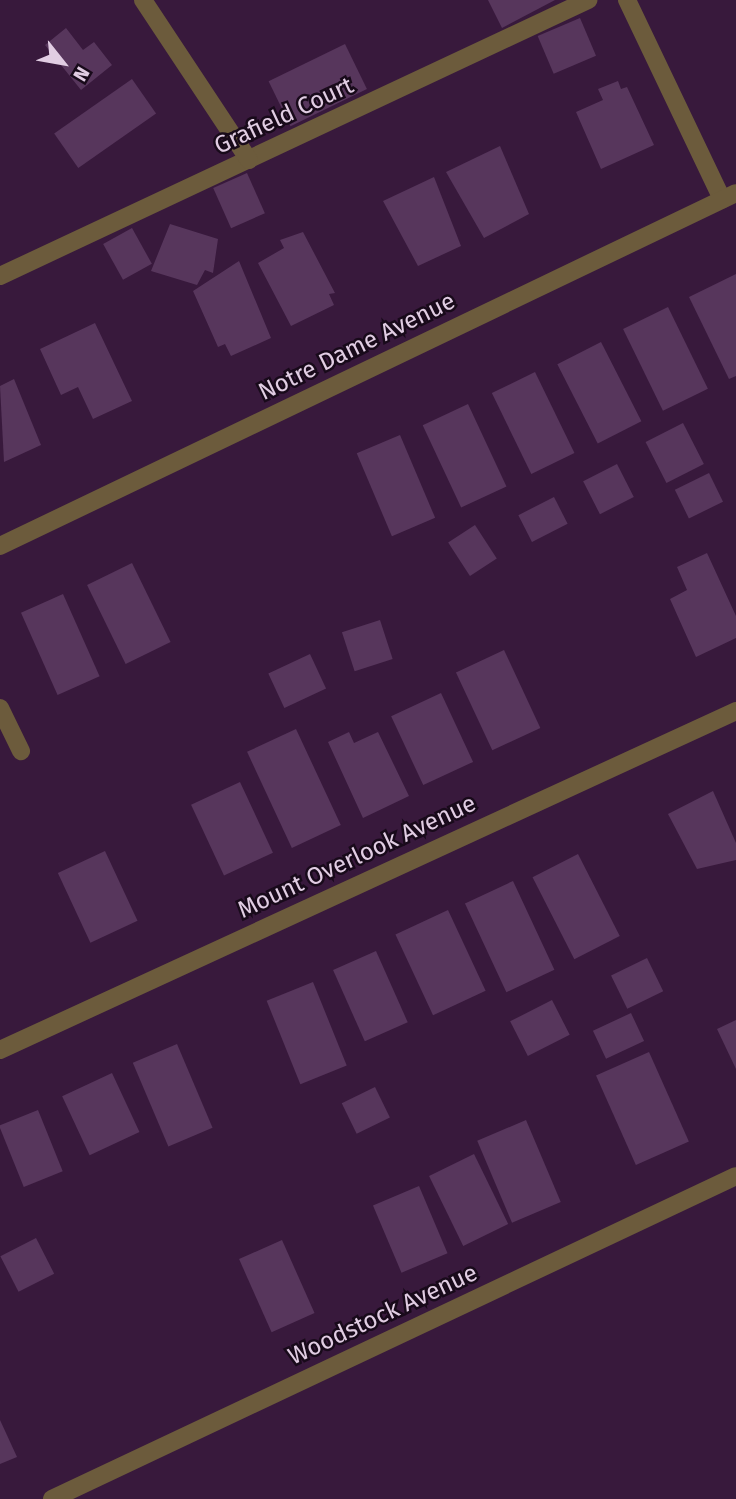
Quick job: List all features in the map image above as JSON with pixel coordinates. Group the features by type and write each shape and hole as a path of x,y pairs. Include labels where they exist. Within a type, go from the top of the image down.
{"street":[{"path":"142,0 249,160"},
{"name":"Grafield Court","path":"0,276 588,0"},
{"path":"627,0 729,196"},
{"name":"Notre Dame Avenue","path":"0,546 729,196"},
{"path":"0,708 21,751"},
{"name":"Mount Overlook Avenue","path":"0,1050 736,711"},
{"name":"Woodstock Avenue","path":"52,1499 736,1176"}],"building":[{"path":"488,0 555,0 502,28"},
{"path":"580,18 596,56 554,74 538,36"},
{"path":"66,28 83,50 94,42 112,65 81,90 45,45"},
{"path":"345,44 367,89 291,126 269,81"},
{"path":"132,79 156,113 78,168 54,133"},
{"path":"618,81 621,89 627,87 654,145 601,169 576,112 603,100 598,89"},
{"path":"500,146 529,214 484,238 446,172"},
{"path":"247,173 265,213 231,228 213,188"},
{"path":"434,177 461,246 418,266 383,201"},
{"path":"170,224 218,239 213,273 205,270 197,285 151,271"},
{"path":"132,228 152,264 123,280 103,244"},
{"path":"303,232 335,293 329,294 334,305 291,326 258,263 284,248 280,240"},
{"path":"239,261 271,338 231,356 225,344 218,347 193,291"},
{"path":"736,274 736,376 729,379 689,297"},
{"path":"668,307 708,389 663,411 623,329"},
{"path":"95,323 132,401 93,419 78,387 61,395 40,349"},
{"path":"601,342 641,421 598,444 557,364"},
{"path":"535,372 574,453 531,474 492,393"},
{"path":"14,379 41,445 4,462 0,386"},
{"path":"468,404 506,486 461,508 423,425"},
{"path":"683,423 704,464 666,483 646,442"},
{"path":"400,435 435,518 392,536 357,453"},
{"path":"617,464 634,497 600,514 583,481"},
{"path":"709,473 723,502 689,518 675,490"},
{"path":"554,497 568,524 532,542 518,515"},
{"path":"475,525 497,559 470,576 448,542"},
{"path":"707,553 736,616 736,638 696,657 670,599 687,590 677,567"},
{"path":"132,563 171,642 126,664 87,585"},
{"path":"63,594 100,676 58,695 21,613"},
{"path":"380,620 393,659 355,671 342,632"},
{"path":"504,650 540,728 492,750 456,672"},
{"path":"310,654 326,688 284,708 268,673"},
{"path":"441,693 473,762 423,785 391,716"},
{"path":"296,729 341,825 292,848 247,752"},
{"path":"349,732 354,743 378,732 409,796 363,818 328,742"},
{"path":"240,782 273,853 224,876 191,805"},
{"path":"713,791 736,843 736,860 697,869 668,814"},
{"path":"105,851 138,921 90,943 58,873"},
{"path":"578,854 620,936 574,959 533,877"},
{"path":"513,881 554,970 506,992 465,903"},
{"path":"448,910 486,991 433,1015 395,935"},
{"path":"376,951 408,1022 365,1041 333,970"},
{"path":"647,958 663,991 627,1009 611,976"},
{"path":"313,982 347,1065 300,1084 267,1001"},
{"path":"552,1000 570,1035 528,1056 510,1021"},
{"path":"631,1013 644,1041 606,1059 593,1031"},
{"path":"736,1020 736,1069 717,1029"},
{"path":"177,1044 213,1128 168,1147 133,1063"},
{"path":"649,1052 689,1142 636,1165 596,1076"},
{"path":"112,1073 139,1132 90,1155 62,1096"},
{"path":"375,1087 390,1118 357,1134 342,1103"},
{"path":"38,1110 63,1171 24,1187 0,1125"},
{"path":"526,1120 561,1202 512,1223 477,1141"},
{"path":"474,1154 508,1224 463,1246 429,1176"},
{"path":"419,1186 448,1253 401,1273 373,1206"},
{"path":"36,1238 54,1274 19,1292 0,1256"},
{"path":"282,1240 315,1313 272,1332 239,1259"},
{"path":"0,1420 17,1457 0,1464"}]}
